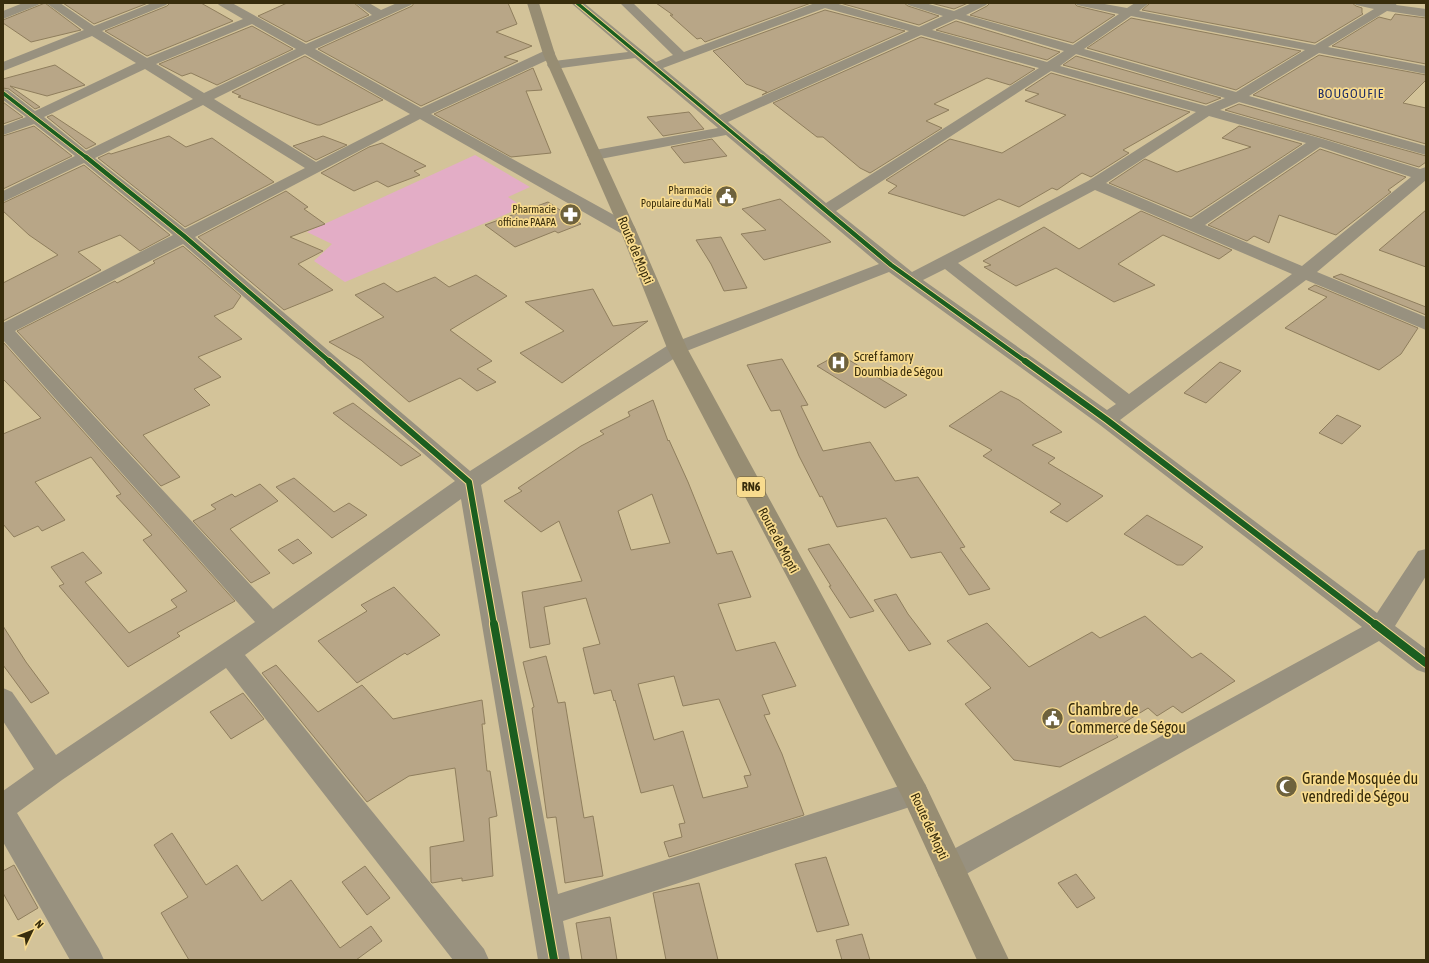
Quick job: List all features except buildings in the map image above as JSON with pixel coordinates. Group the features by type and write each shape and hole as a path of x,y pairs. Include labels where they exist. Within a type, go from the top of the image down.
{"highway":[{"name":"Route de Mopti","path":"532,3 552,60 628,230 677,348 915,793 993,960"}],"street":[{"path":"3,14 34,3"},
{"path":"52,3 94,31 316,168"},
{"path":"3,67 162,3"},
{"path":"223,3 422,113 628,230"},
{"path":"361,3 381,15"},
{"path":"3,197 306,49 407,3"},
{"path":"577,3 891,265 1107,420 1426,663"},
{"path":"627,3 682,57"},
{"path":"654,67 825,3 1318,142 1423,177"},
{"path":"912,3 1426,151"},
{"path":"595,155 724,125 982,3"},
{"path":"1081,3 1426,70"},
{"path":"826,210 1049,67 1143,3"},
{"path":"1360,3 1388,5 1426,13"},
{"path":"910,278 946,262 1094,184 1207,111 1238,97 1315,48 1388,5"},
{"path":"3,131 36,118 38,114 147,63 254,19"},
{"path":"271,622 3,330 422,113 552,60 639,54"},
{"path":"3,93 184,236 469,482 554,960"},
{"path":"1192,226 1318,142"},
{"path":"1107,420 1304,274 1423,177"},
{"path":"1094,184 1304,274 1426,324"},
{"path":"946,262 1129,404"},
{"path":"3,807 52,772 229,653 469,482 677,348 891,265"},
{"path":"950,867 1380,629 1426,557"},
{"path":"229,653 473,960"},
{"path":"3,699 52,772"},
{"path":"546,912 915,793"},
{"path":"3,815 88,960"}],"shaded area":[{"path":"475,155 530,187 508,197 523,207 345,282 314,261 332,244 307,232"}],"cycle path":[{"path":"577,3 891,265 1107,420 1426,663"},
{"path":"3,93 184,236 469,482 554,960"}],"place":[{"name":"Pharmacie Populaire du Mali","path":"727,196"},
{"name":"Pharmacie officine PAAPA","path":"571,215"},
{"name":"Scref famory Doumbia de Ségou","path":"839,363"},
{"name":"Chambre de Commerce de Ségou","path":"1052,718"},
{"name":"Grande Mosquée du vendredi de Ségou","path":"1286,787"}],"district":[{"name":"BOUGOUFIE","path":"1351,93"}]}
